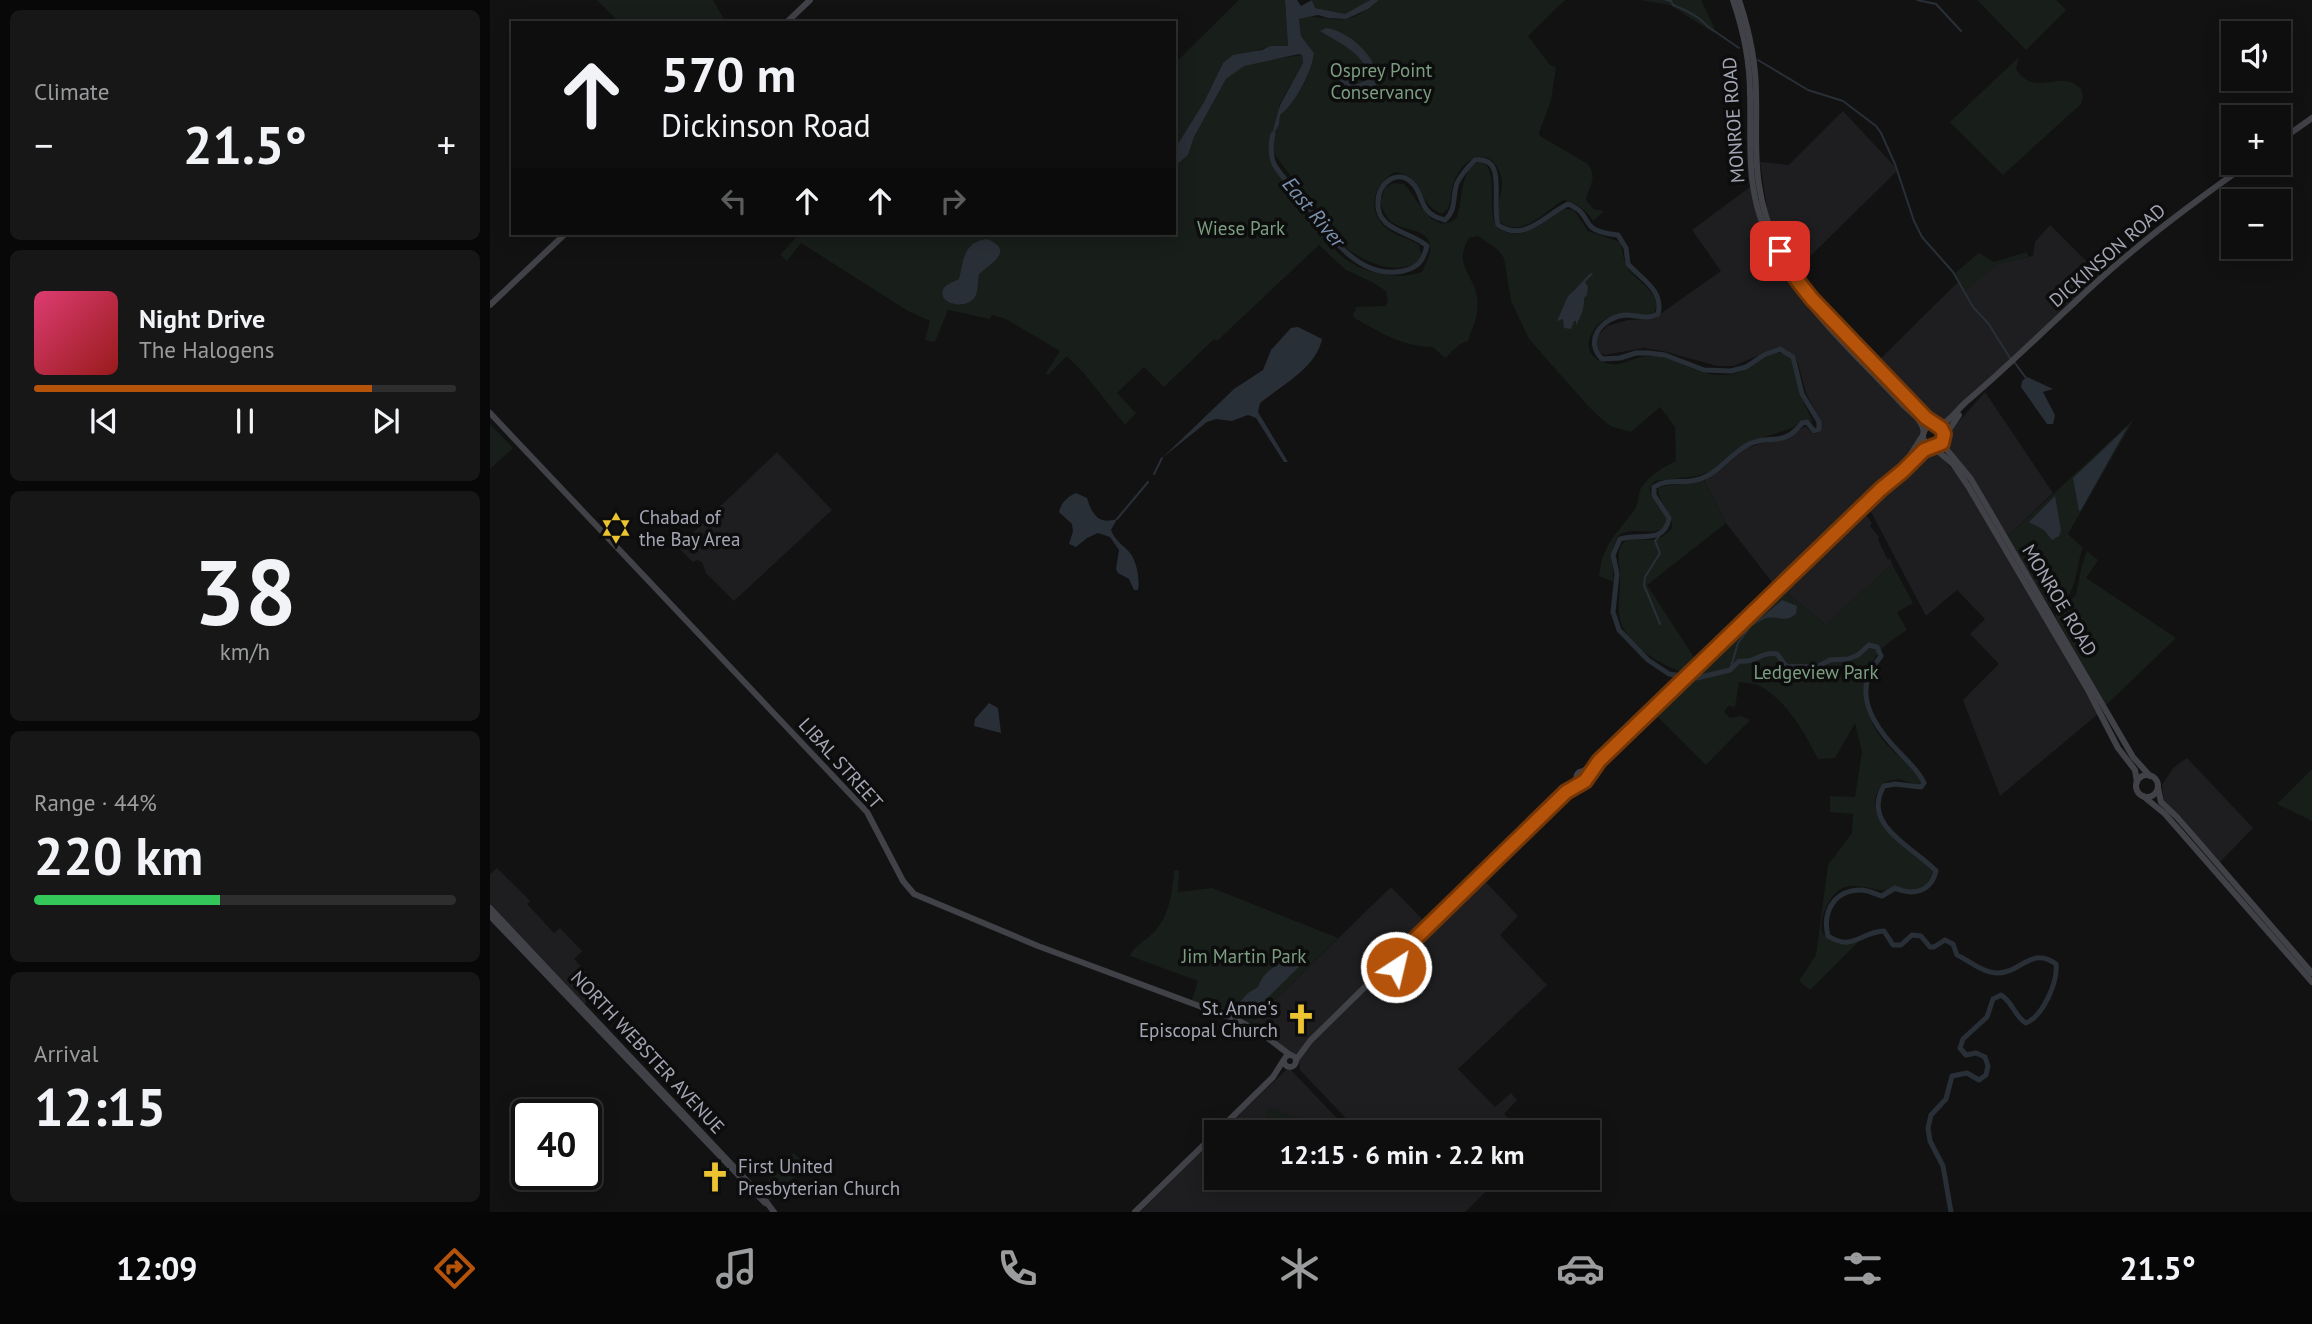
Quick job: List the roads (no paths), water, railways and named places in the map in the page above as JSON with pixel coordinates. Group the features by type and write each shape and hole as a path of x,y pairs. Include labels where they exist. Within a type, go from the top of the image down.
{"main road":[{"path":"788,21 810,0"},
{"name":"MONROE ROAD","path":"1733,0 1749,72 1753,188 1758,213 1770,245 1785,273 1806,302 1919,419 1924,434"},
{"name":"MONROE ROAD","path":"1739,0 1755,72 1759,187 1775,242 1790,270 1812,299 1910,402 1937,426"},
{"path":"2291,133 2312,118"},
{"name":"DICKINSON ROAD","path":"1944,438 1957,417 1993,380 2124,256 2233,175"},
{"path":"490,305 564,235"},
{"name":"DICKINSON ROAD","path":"1937,426 1948,422 1993,380"},
{"name":"LIBAL STREET","path":"490,413 867,812 904,881 915,894 1038,946 1237,1020 1260,1032 1289,1060"},
{"path":"1230,1120 1307,1042 1399,957 1881,489 1931,446 1940,445 1944,438 1943,431 1937,426 1930,426 1912,454 1881,489"},
{"path":"1924,434 1925,442 1931,446"},
{"name":"MONROE ROAD","path":"1944,438 1947,450 1971,479 2133,757 2150,776"},
{"name":"MONROE ROAD","path":"1931,446 1949,460 1968,486 2089,692 2118,748 2135,770 2137,782"},
{"path":"2312,973 2161,802 2157,781 2150,776 2144,776 2137,782 2137,789 2143,796 2165,814 2312,982"},
{"path":"1566,792 1577,777 1579,781 1585,777"},
{"path":"2143,796 2154,795 2158,788"},
{"name":"NORTH WEBSTER AVENUE","path":"490,908 756,1190 763,1208"},
{"name":"NORTH WEBSTER AVENUE","path":"490,916 759,1199 763,1208"},
{"path":"1135,1212 1204,1146"},
{"path":"763,1208 774,1212"}],"waterway":[{"path":"1666,0 1696,16 1739,48"},
{"path":"1917,0 1936,4 1961,31"},
{"path":"1758,60 1808,90 1843,101 1876,126 1895,164 1922,237 1953,272 1973,307 1988,323 2010,358"},
{"name":"East River","path":"1273,134 1271,154 1277,170 1342,248 1355,260 1370,268 1385,272 1413,268 1420,263 1427,246 1388,225 1383,219 1378,202 1385,183 1396,177 1408,180 1416,188 1428,211 1445,220 1454,203 1457,183 1467,168 1475,160 1485,161 1492,165 1495,172 1498,225 1508,230 1526,229 1568,204 1582,213 1591,227 1618,235 1626,248 1628,264 1655,292 1658,298 1658,314 1617,317 1609,320 1598,331 1594,344 1602,359 1649,353 1665,355 1704,370 1731,371 1746,367 1764,355 1780,349 1793,357 1802,394 1819,422 1819,429 1814,431 1807,422 1802,423 1795,431 1782,438 1749,444 1704,477 1654,487 1654,495 1669,518 1666,527 1656,535 1620,539 1613,555 1617,574 1613,612 1619,630 1648,660 1669,674 1697,678 1730,670 1739,661 1767,654 1777,654 1786,666 1817,667 1830,660 1848,659 1858,655 1869,645 1877,647 1881,656 1871,670 1866,686 1869,707 1885,737 1917,771 1924,783 1921,787 1895,784 1884,786 1878,800 1879,812 1884,824 1893,834 1936,871 1930,884 1915,892 1895,888 1882,896 1861,890 1837,898 1827,919 1828,936 1850,942 1884,931 1893,945 1901,945 1912,935 1921,936 1930,947 1945,940 1953,944 1957,955 1982,969 1998,973 2033,959 2047,959 2056,964 2055,980 2048,998 2032,1019 2026,1023 2022,1020 2001,995 1993,999 1987,1017 1963,1039 1960,1048 1966,1055 1976,1053 1985,1057 1988,1066 1986,1075 1979,1080 1967,1073 1952,1076 1946,1099 1931,1115 1928,1128 1930,1141 1943,1166 1951,1212"},
{"path":"2015,363 2026,378"},
{"path":"1154,474 1162,458"},
{"path":"1117,519 1148,482"},
{"path":"1660,535 1655,541 1660,553 1645,577 1644,585 1660,624"},
{"path":"1730,670 1738,643 1750,627"}],"place":[{"name":"Chabad of the Bay Area","path":"616,528"},
{"name":"St. Anne's Episcopal Church","path":"1301,1019"},
{"name":"First United Presbyterian Church","path":"715,1177"}],"park label":[{"name":"Osprey Point Conservancy","path":"1381,81"},
{"name":"Wiese Park","path":"1241,228"},
{"name":"Ledgeview Park","path":"1816,672"},
{"name":"Jim Martin Park","path":"1244,956"}]}
